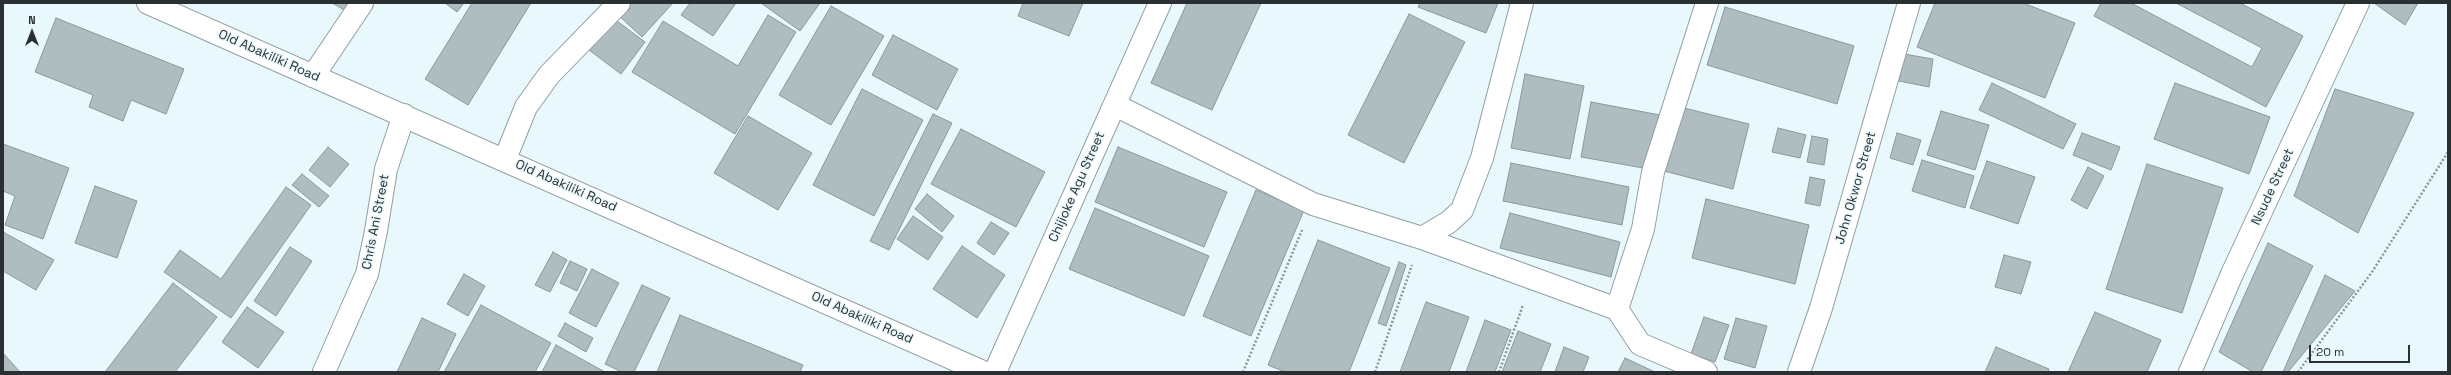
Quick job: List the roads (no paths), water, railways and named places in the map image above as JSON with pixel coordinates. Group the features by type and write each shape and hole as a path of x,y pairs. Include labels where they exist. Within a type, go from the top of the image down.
{"street":[{"path":"313,76 362,3"},
{"path":"505,159 526,107 545,82 619,3"},
{"name":"Chijioke Agu Street","path":"995,372 1160,3"},
{"path":"1422,238 1449,222 1462,210 1482,158 1522,3"},
{"path":"1617,309 1644,229 1653,172 1708,3"},
{"name":"John Okwor Street","path":"1799,372 1822,308 1909,3"},
{"name":"Nsude Street","path":"2190,372 2232,274 2358,3"},
{"name":"Old Abakiliki Road","path":"162,6 313,76 505,159 983,372"},
{"path":"1115,105 1313,204 1422,238 1532,280 1617,309 1640,344 1706,372"},
{"name":"Chris Ani Street","path":"324,372 367,274 386,169 404,115"}]}
